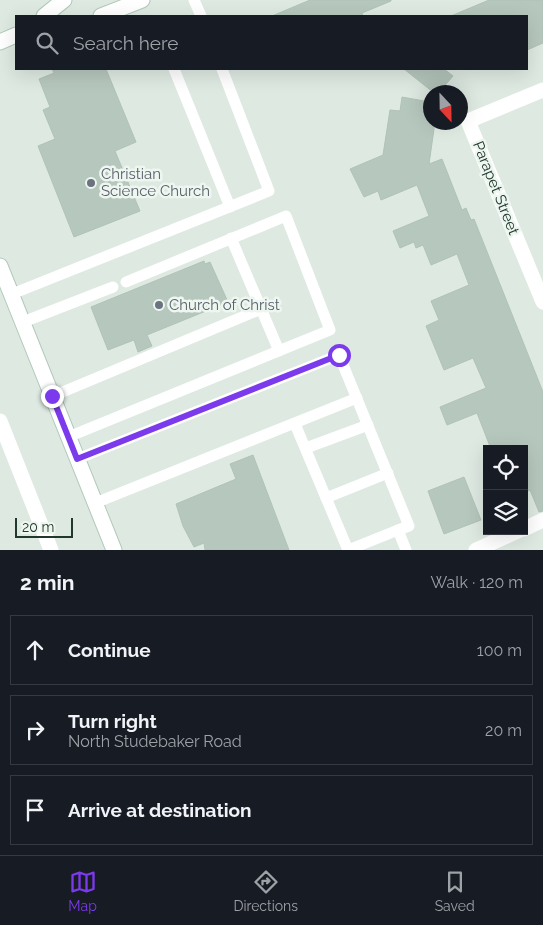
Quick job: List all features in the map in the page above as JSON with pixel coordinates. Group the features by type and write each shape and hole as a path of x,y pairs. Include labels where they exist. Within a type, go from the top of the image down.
{"street":[{"path":"45,15 64,0"},
{"path":"104,15 142,0"},
{"path":"0,42 15,35"},
{"name":"Parapet Street","path":"543,90 468,121 543,302"},
{"path":"0,266 114,550"},
{"path":"0,421 51,550"},
{"path":"528,527 543,520"},
{"path":"476,550 509,535"}],"lane":[{"path":"194,0 199,15"},
{"path":"174,70 230,207"},
{"path":"12,294 269,191 222,70"},
{"path":"68,437 330,330 286,216 126,282"},
{"path":"232,238 279,351"},
{"path":"23,322 113,287"},
{"path":"52,396 261,309"},
{"path":"77,459 339,355 409,526 348,550 295,424"},
{"path":"95,504 356,398"},
{"path":"306,448 368,424"},
{"path":"326,498 388,473"},
{"path":"398,530 406,550"}],"building":[{"path":"310,0 391,0 362,13 363,15 274,15"},
{"path":"489,0 543,0 543,43 528,50 528,15 453,15"},
{"name":"Christian Science Church","path":"52,70 106,70 136,142 115,151 140,211 74,237 38,146 55,139 43,110 50,107 39,79 54,73"},
{"path":"405,70 445,70 453,76 445,85 424,85"},
{"path":"402,97 423,101 423,130 434,130 429,164 442,159 462,210 466,208 471,220 474,219 543,392 543,511 539,512 530,490 528,491 528,445 489,445 477,413 447,425 440,407 486,388 473,358 444,370 426,326 439,320 431,301 469,285 457,254 431,265 423,245 416,248 414,242 400,248 393,231 429,216 417,185 381,200 378,191 364,197 350,169 383,155 390,110 400,111"},
{"name":"Church of Christ","path":"204,261 205,264 210,262 228,302 147,335 152,346 138,352 134,340 108,350 91,307"},
{"path":"253,455 289,550 205,550 204,543 194,547 183,526 176,504 236,479 230,464"},
{"path":"464,477 481,520 444,534 428,491"}],"place":[{"name":"Christian Science Church","path":"91,183"},
{"name":"Church of Christ","path":"159,305"}],"route":[{"path":"52,396 77,459 339,355"}]}
